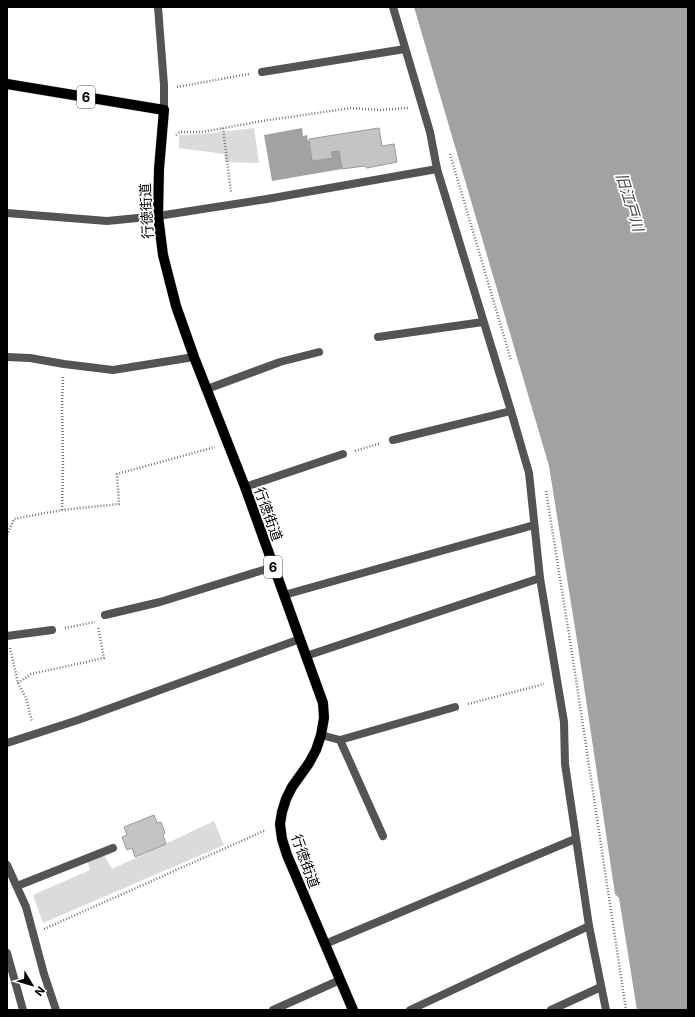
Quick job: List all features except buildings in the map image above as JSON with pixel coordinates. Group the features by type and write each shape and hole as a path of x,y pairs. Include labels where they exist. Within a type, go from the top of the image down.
{"main road":[{"name":"6","path":"7,84 164,110"},
{"name":"行徳街道","path":"164,110 159,169 158,216 163,255 176,306 194,357 245,487 323,703 324,718 321,735 316,750 309,763 292,787 282,812 280,824 282,839 287,855 353,1010"}],"street":[{"name":"行徳街道","path":"158,7 164,85 164,110"},
{"path":"393,7 423,106 437,169 529,473 540,578 564,722 564,764 589,926 606,1010"},
{"path":"262,72 405,49"},
{"path":"7,213 107,221 158,216 437,169"},
{"path":"378,337 483,322"},
{"path":"207,389 280,362 319,352"},
{"path":"7,358 30,358 113,370 194,357"},
{"path":"393,440 511,411"},
{"path":"245,487 343,454"},
{"path":"284,595 534,525"},
{"path":"105,615 160,602 274,567"},
{"path":"306,656 540,578"},
{"path":"7,636 52,630"},
{"path":"7,743 78,720 300,639"},
{"path":"321,735 340,740 455,707"},
{"path":"340,740 383,836"},
{"path":"325,944 576,839"},
{"path":"17,886 112,848"},
{"path":"7,866 26,907 44,974 56,1010"},
{"path":"410,1010 589,926"},
{"path":"7,953 23,1010"},
{"path":"273,1010 340,980"},
{"path":"551,1010 601,986"}],"path":[{"path":"175,87 262,72"},
{"path":"173,137 180,132 202,132 262,121 351,108 381,110 423,106"},
{"path":"223,128 232,204"},
{"path":"62,510 62,402 64,364"},
{"path":"343,454 393,440"},
{"path":"7,535 14,519 62,510 119,504 117,474 228,444"},
{"path":"18,683 31,674 104,658 97,622 52,630"},
{"path":"7,636 18,683 26,698 36,734"},
{"path":"567,657 573,656"},
{"path":"455,707 556,681"},
{"path":"33,934 280,824"}],"shaded area":[{"path":"254,128 259,163 225,162 224,154 179,148 179,135 203,134"},
{"path":"214,821 224,845 43,923 33,895 90,870 87,861 104,855 112,869"}],"water":[{"name":"旧江戸川","path":"414,7 688,7 688,1010 637,1010 619,898 615,894 549,466"},
{"path":"302,128 303,136 307,135 309,141 312,161 332,158 331,152 339,151 342,169 272,181 264,135"}]}
